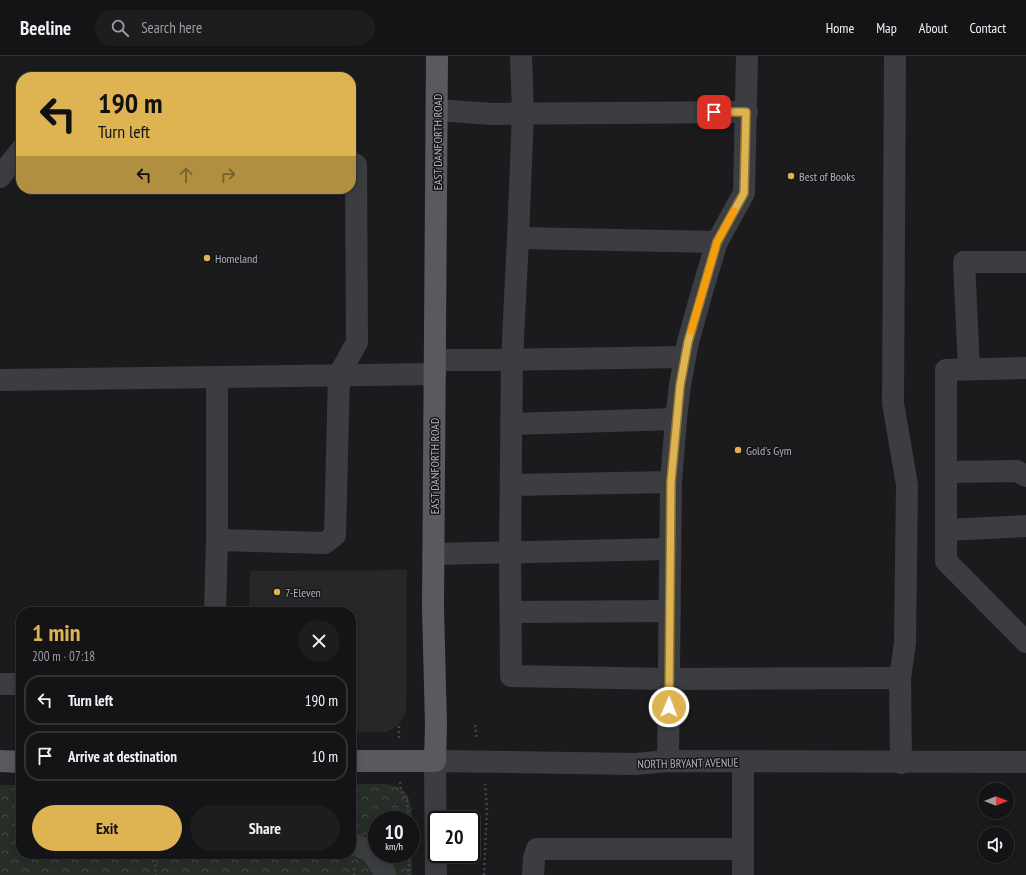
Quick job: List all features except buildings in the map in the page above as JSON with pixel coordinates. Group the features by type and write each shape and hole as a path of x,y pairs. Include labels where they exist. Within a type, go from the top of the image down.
{"main road":[{"name":"EAST DANFORTH ROAD","path":"435,761 436,725 433,554 437,56"},
{"path":"0,761 16,762"},
{"name":"NORTH BRYANT AVENUE","path":"356,761 435,761"}],"street":[{"path":"521,56 522,112 512,360 510,553 511,676 670,680 900,678"},
{"path":"668,761 671,482 676,419 685,357 717,242 744,193 747,56"},
{"path":"895,56 893,403 907,485 905,643 900,678 901,763"},
{"path":"437,110 492,114 522,112 746,112"},
{"path":"0,177 16,156"},
{"path":"217,540 325,543 335,535 339,375 357,342 356,165"},
{"path":"518,238 717,242"},
{"path":"969,369 964,262 1026,262"},
{"path":"0,380 339,375 512,360 685,357"},
{"path":"1026,368 946,370 946,561 1026,642"},
{"path":"215,607 217,540 217,377"},
{"path":"511,424 676,419"},
{"path":"946,472 1017,471 1026,476"},
{"path":"511,485 671,482"},
{"path":"946,530 1026,526"},
{"path":"433,554 670,550"},
{"path":"510,612 670,611"},
{"path":"0,684 16,684"},
{"name":"NORTH BRYANT AVENUE","path":"435,761 636,764 668,761 901,763 1026,762"},
{"name":"EAST DANFORTH ROAD","path":"435,761 436,875"},
{"path":"743,762 743,875"},
{"path":"356,845 372,852 386,873 385,875"},
{"path":"533,875 534,858 537,849 743,849"}],"path":[{"path":"484,875 487,807 486,785"},
{"path":"401,791 407,800 408,811"},
{"path":"153,860 156,875"},
{"path":"409,863 409,875"}],"shaded area":[{"path":"407,570 406,714 397,726 387,732 356,732 356,607 249,607 250,571"}],"green space":[{"path":"356,784 385,784 400,787 407,794 412,809 412,811 368,811 368,863 412,863 412,875 0,875 0,785 16,785 16,859 356,859"}],"slow traffic":[{"path":"691,331 717,242 734,211"}],"place":[{"name":"Best of Books","path":"791,176"},
{"name":"Homeland","path":"207,258"},
{"name":"Gold's Gym","path":"738,450"},
{"name":"7-Eleven","path":"277,592"}],"route":[{"path":"669,707 671,482 680,386 688,342 717,242 744,193 746,112 714,112"}]}
